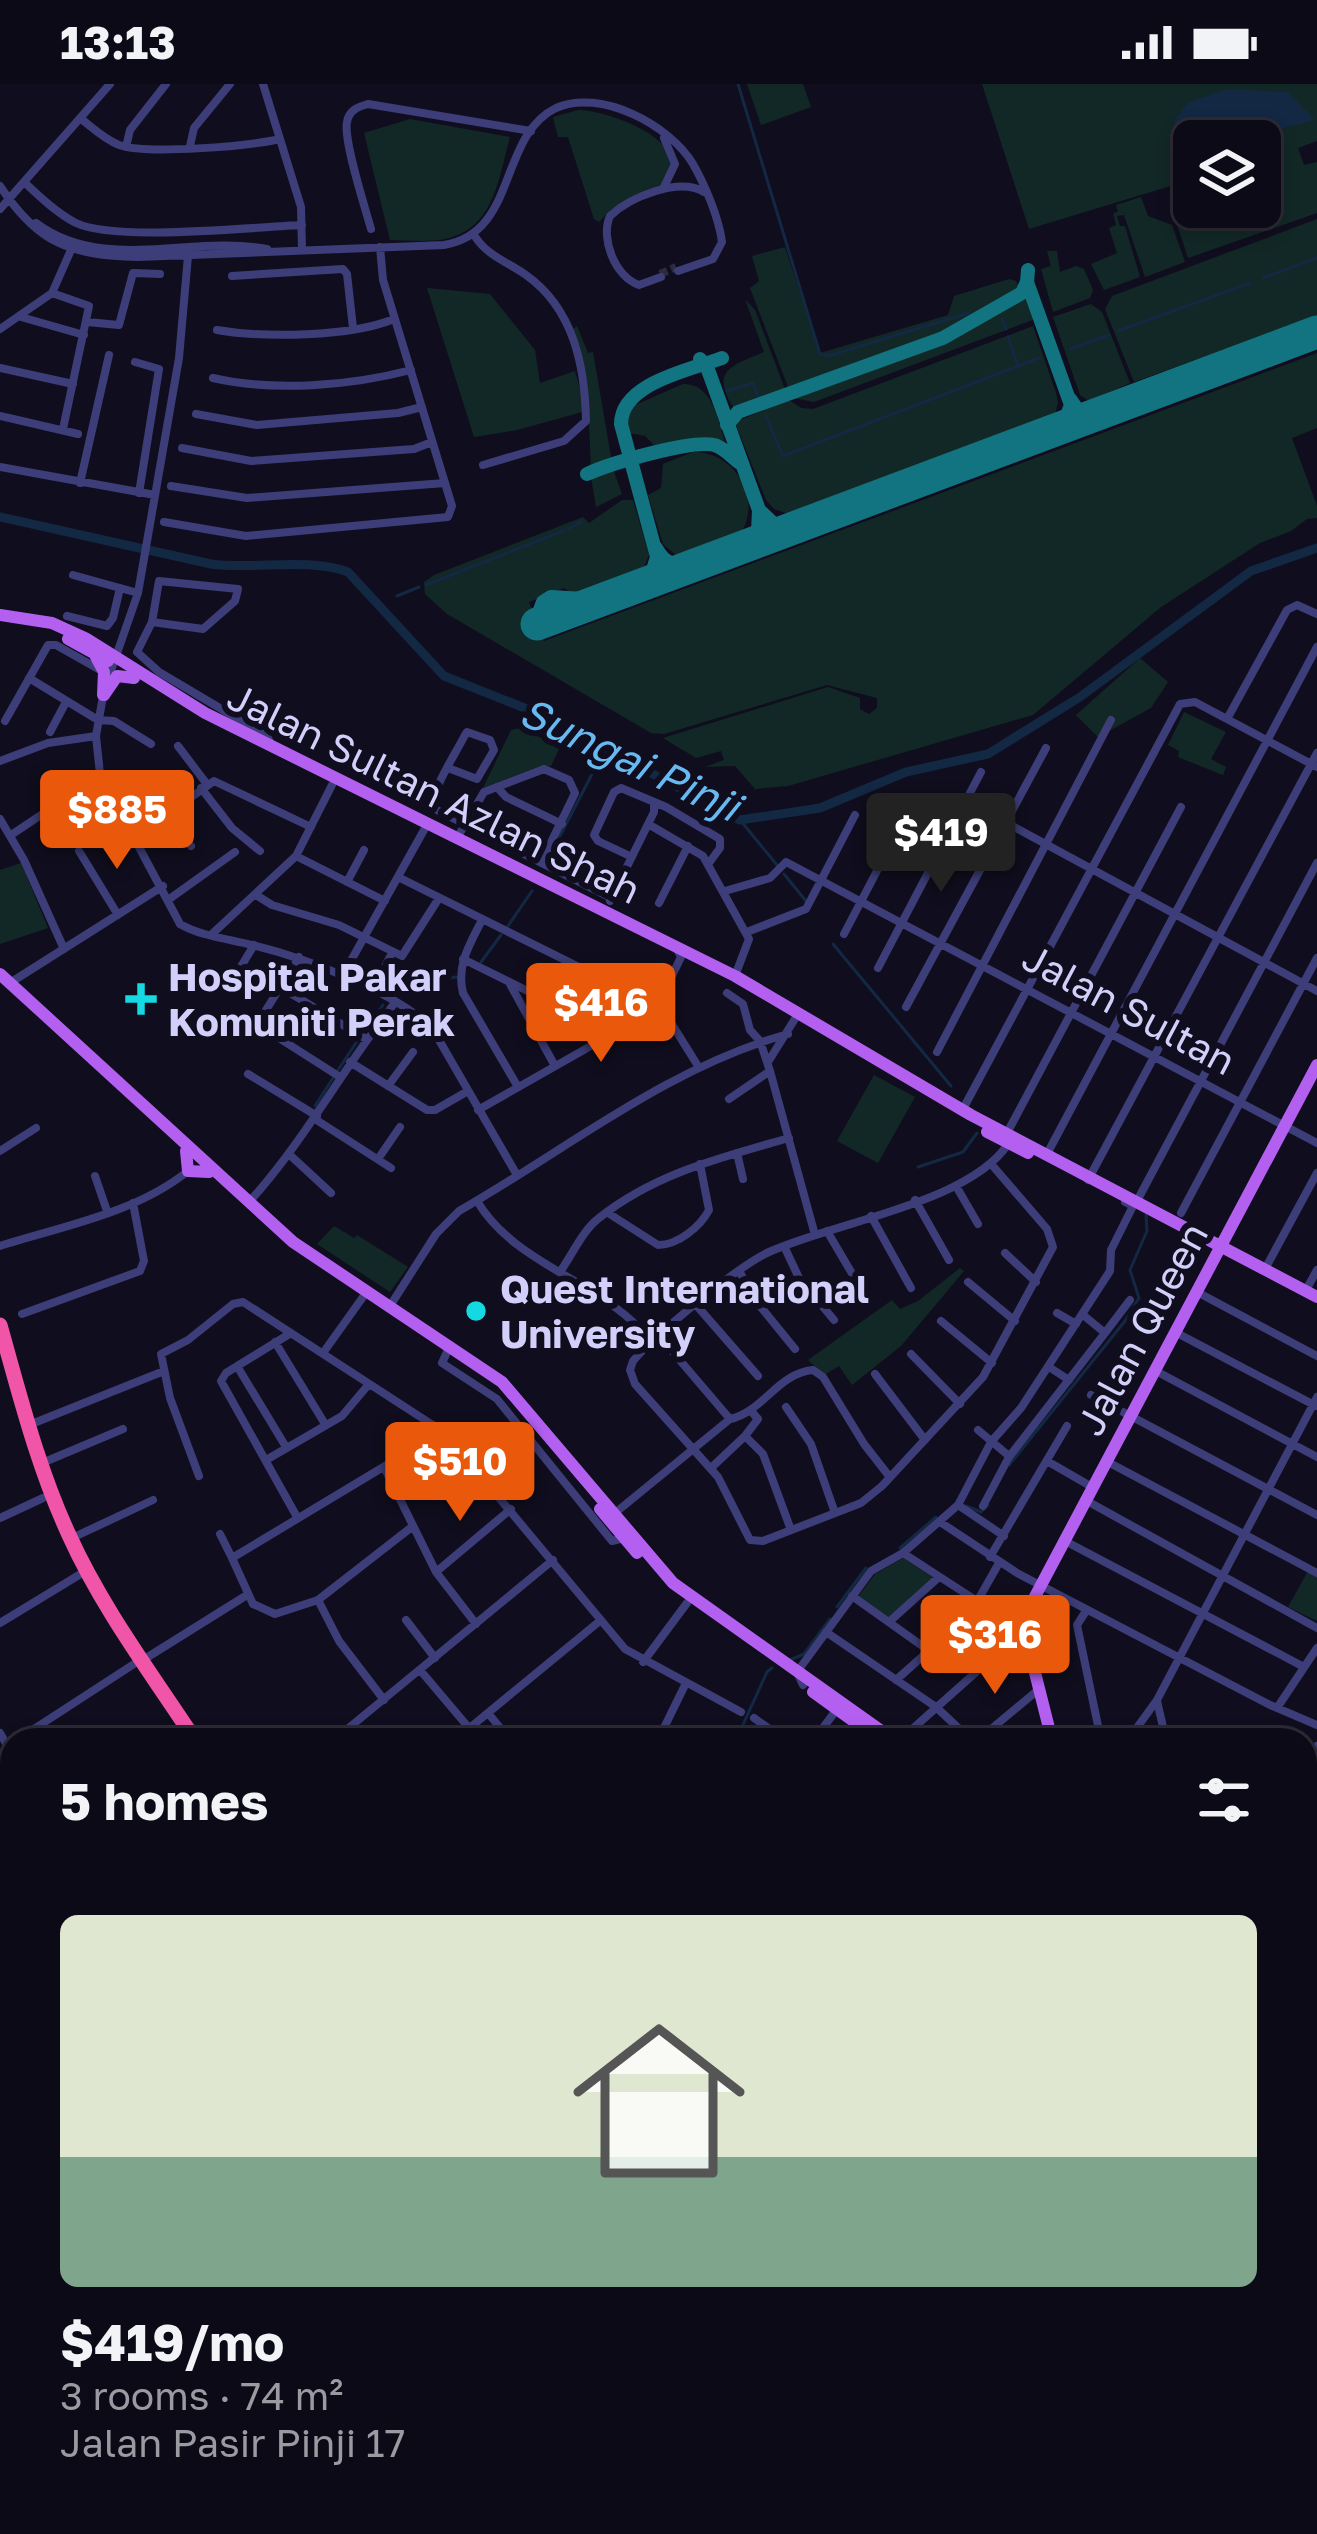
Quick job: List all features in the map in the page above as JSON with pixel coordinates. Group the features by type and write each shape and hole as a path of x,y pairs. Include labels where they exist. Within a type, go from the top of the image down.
{"highway":[{"path":"0,1325 40,1464 70,1539 177,1728"},
{"path":"0,1359 43,1498 79,1575 138,1662"}],"main road":[{"name":"Jalan Sultan Azlan Shah","path":"0,620 52,623 114,655 200,720 797,1016 1008,1138 1089,1179"},
{"path":"94,648 114,655 133,673"},
{"path":"103,695 114,655"},
{"path":"103,695 117,676 133,673"},
{"name":"Jalan Sultan Azlan Shah","path":"133,673 271,746 461,831 608,904 638,927 734,976 1008,1138 1311,1294"},
{"path":"461,831 513,873"},
{"path":"7,978 290,1247 447,1352 515,1405 662,1583 878,1728"},
{"path":"7,978 197,1162 250,1201 293,1242 502,1382 673,1583 863,1728"},
{"name":"Jalan Queen","path":"1022,1621 1317,1065"},
{"path":"390,1306 405,1325"},
{"path":"1022,1621 1049,1728"}],"street":[{"path":"0,209 110,84"},
{"path":"126,147 130,130 166,84"},
{"path":"190,146 194,128 230,84"},
{"path":"262,84 301,207 302,249"},
{"path":"0,186 46,238 98,256 444,245 474,235 495,210 531,131 559,107 591,102 611,106 659,131 688,157 722,242 713,259 677,269"},
{"path":"371,229 347,133 348,116 354,109 368,104 531,131"},
{"path":"80,118 126,147 258,144 280,139"},
{"path":"659,131 675,164 663,190"},
{"path":"24,182 62,214 93,229 127,232 302,225"},
{"path":"659,276 639,285 624,278 605,230 616,209 686,185 705,193"},
{"path":"26,219 70,250"},
{"path":"474,235 486,252 535,282 569,329 583,365 586,421 564,440 483,464"},
{"path":"58,238 83,245 186,255 238,248"},
{"path":"0,329 52,293 70,250 83,245"},
{"path":"164,522 246,536 448,517 452,506 383,280 380,247"},
{"path":"146,250 274,251"},
{"path":"5,721 45,648 52,644 114,655 136,593 179,358 186,255"},
{"path":"185,276 191,260 206,255"},
{"path":"165,256 185,276"},
{"path":"232,276 343,269 353,328"},
{"path":"86,322 118,325 133,273 160,274"},
{"path":"52,293 87,304 64,430"},
{"path":"21,317 84,335"},
{"path":"217,329 259,336 353,328 394,319"},
{"path":"80,483 109,355"},
{"path":"135,362 159,368 139,493"},
{"path":"0,368 73,384"},
{"path":"213,378 258,386 411,370"},
{"path":"196,414 257,424 422,407"},
{"path":"0,416 78,434"},
{"path":"182,448 251,461 414,449 432,442"},
{"path":"0,467 153,495"},
{"path":"171,486 247,498 445,483"},
{"path":"73,574 136,593"},
{"path":"152,622 203,629 235,601 238,589 159,581 152,622 139,656 172,681 267,736 271,746"},
{"path":"67,616 106,626 113,618 120,588"},
{"path":"1226,719 1287,610 1298,605 1317,614"},
{"path":"1047,1154 1317,647"},
{"path":"28,678 98,720 114,721 151,744"},
{"path":"103,695 96,736 100,774 163,886 174,916 188,928 299,957 343,975 428,1025 517,1175"},
{"path":"967,1112 1026,989 1176,709 1187,701 1195,703 1314,766"},
{"path":"50,732 66,702"},
{"path":"937,1052 1111,720"},
{"path":"448,768 477,779 494,750 493,742 467,732 448,768 431,807 461,831 541,863 608,904 654,805"},
{"path":"0,761 48,743 96,736"},
{"path":"178,746 232,828 260,850"},
{"path":"0,748 11,756"},
{"path":"906,1007 1046,748"},
{"path":"800,1678 826,1632 871,1571 903,1553 958,1505 992,1442 1049,1367 1110,1271 1110,1256 1133,1206 1089,1179 1317,753"},
{"path":"461,831 478,796 497,786 538,770 569,780 575,793 541,863"},
{"path":"878,968 981,772"},
{"path":"149,782 191,846"},
{"path":"135,837 203,786 221,782 311,826"},
{"path":"212,934 296,856 332,785"},
{"path":"497,786 506,797 562,824"},
{"path":"632,857 594,835 614,792 621,788 666,807 720,839 709,863"},
{"path":"844,934 914,800"},
{"path":"966,801 1317,991"},
{"path":"992,1165 1051,1237 1051,1256 992,1363 960,1405 861,1503 763,1541 750,1540 710,1468 631,1377 633,1361 739,1271 784,1246 956,1186 992,1165 1180,807"},
{"path":"11,835 44,813"},
{"path":"747,932 806,909 855,815"},
{"path":"0,819 64,949"},
{"path":"648,824 709,863 725,891 749,944 734,976"},
{"path":"343,975 424,830"},
{"path":"659,903 688,846"},
{"path":"347,882 364,850"},
{"path":"80,851 118,915"},
{"path":"168,900 235,852"},
{"path":"296,856 385,901"},
{"name":"Jalan Sultan","path":"725,891 770,878 786,862 1317,1143"},
{"path":"1137,1201 1317,863"},
{"path":"398,877 589,972 625,1027"},
{"path":"7,978 64,949 163,886"},
{"path":"256,895 406,955 439,898"},
{"path":"482,920 463,959 460,981 518,1087"},
{"path":"478,1110 656,1009 681,957 638,927"},
{"path":"234,978 254,945"},
{"path":"372,991 392,953"},
{"path":"299,957 260,1022 263,1029 340,1078"},
{"path":"1181,1214 1317,958"},
{"path":"463,959 564,1009"},
{"path":"534,1028 620,981 628,971"},
{"path":"509,982 555,1066"},
{"path":"282,988 366,1039"},
{"path":"727,993 743,1004 750,1030 760,1041 815,1235"},
{"path":"250,1201 291,1156 350,1062 394,1004"},
{"path":"656,1009 668,1018 698,1066"},
{"path":"729,1099 769,1067 797,1016"},
{"path":"390,1306 443,1225 477,1201 698,1066 788,1034"},
{"path":"388,1086 412,1052"},
{"path":"350,1062 430,1111 468,1091"},
{"path":"248,1074 391,1168"},
{"path":"378,1160 400,1126"},
{"path":"0,1151 36,1128"},
{"path":"560,1272 593,1223 647,1184 700,1163 789,1138"},
{"path":"737,1153 742,1179"},
{"path":"291,1156 331,1193"},
{"path":"0,1246 159,1192 197,1162"},
{"path":"608,1213 658,1245 674,1242 710,1210 700,1163"},
{"path":"1265,1270 1317,1173"},
{"path":"95,1176 107,1211"},
{"path":"956,1186 978,1224"},
{"path":"915,1200 949,1260"},
{"path":"477,1201 506,1239 656,1340 730,1420"},
{"path":"22,1314 140,1271 144,1261 133,1203"},
{"path":"871,1215 910,1288"},
{"path":"827,1231 867,1299"},
{"path":"784,1246 799,1278 834,1320"},
{"path":"1005,1253 1036,1282"},
{"path":"1311,1294 1317,1270"},
{"path":"739,1271 795,1349"},
{"path":"968,1282 1015,1321"},
{"path":"1196,1292 1317,1356"},
{"path":"323,1353 363,1297"},
{"path":"982,1506 1009,1456 1130,1300"},
{"path":"199,1476 177,1422 161,1354 238,1302 455,1442 625,1649 741,1712"},
{"path":"697,1306 758,1376"},
{"path":"1058,1313 1076,1324"},
{"path":"1082,1314 1105,1334"},
{"path":"941,1321 992,1363"},
{"path":"1137,1728 1157,1700 1316,1403 1175,1332"},
{"path":"291,1333 222,1376 222,1387 298,1517"},
{"path":"275,1342 325,1424"},
{"path":"911,1354 960,1405"},
{"path":"237,1366 286,1448"},
{"path":"1049,1367 1069,1380"},
{"path":"1154,1370 1317,1457"},
{"path":"29,1426 164,1371"},
{"path":"624,1538 615,1514 796,1372 818,1372 890,1476"},
{"path":"875,1374 925,1440"},
{"path":"266,1460 352,1408 369,1384"},
{"path":"1091,1395 1317,1515"},
{"path":"786,1407 811,1444 835,1513"},
{"path":"710,1468 758,1419 751,1411"},
{"path":"232,1558 415,1448 433,1425"},
{"path":"896,1680 970,1613 1004,1536 1067,1426"},
{"path":"40,1464 123,1429"},
{"path":"978,1430 1009,1456"},
{"path":"745,1436 763,1454 791,1531"},
{"path":"1047,1461 1088,1494 1317,1628"},
{"path":"1106,1461 1317,1573"},
{"path":"384,1467 436,1572 476,1624"},
{"path":"0,1518 43,1498"},
{"path":"70,1539 153,1500"},
{"path":"958,1505 1004,1536"},
{"path":"436,1572 512,1509"},
{"path":"940,1522 1040,1585 1317,1725"},
{"path":"220,1534 247,1595 259,1609 275,1614 318,1600 412,1526"},
{"path":"1064,1540 1304,1667"},
{"path":"903,1553 976,1601"},
{"path":"349,1728 553,1560"},
{"path":"0,1623 79,1575"},
{"path":"889,1622 939,1577"},
{"path":"35,1728 247,1595"},
{"path":"852,1596 928,1650"},
{"path":"318,1600 339,1640 384,1700"},
{"path":"643,1662 687,1603"},
{"path":"1088,1610 1077,1625 1098,1728"},
{"path":"406,1620 435,1658"},
{"path":"420,1670 470,1728 601,1620"},
{"path":"912,1728 1002,1649 1022,1621"},
{"path":"826,1632 961,1728"},
{"path":"947,1634 980,1667"},
{"path":"1276,1708 1317,1648"},
{"path":"663,1728 685,1684"},
{"path":"990,1728 1039,1690"},
{"path":"1157,1700 1165,1728"},
{"path":"823,1728 837,1709"},
{"path":"488,1713 500,1728"},
{"path":"754,1718 768,1728"}],"green space":[{"path":"747,84 803,84 811,107 761,125"},
{"path":"982,84 1317,84 1317,141 1298,148 1304,165 1317,162 1317,213 1281,226 1281,128 1314,119 1173,120 1173,185 1029,229"},
{"path":"578,110 627,122 659,141 669,154 671,168 660,187 617,206 599,222 594,219 568,137 558,137 553,117"},
{"path":"410,119 510,137 493,198 464,232 435,240 390,240 364,133"},
{"path":"1141,197 1148,216 1172,225 1185,262 1145,277 1124,215 1117,216 1120,226 1125,226 1140,277 1104,290 1091,264 1117,253 1109,228 1116,225 1116,205"},
{"path":"1317,219 1317,316 1134,382 1105,309 1112,296"},
{"path":"1178,228 1274,228 1188,258"},
{"path":"785,247 820,353 948,315 954,296 1009,279 1019,288 952,330 790,392 750,288 759,281 752,256"},
{"path":"1047,251 1057,251 1060,272 1076,266 1084,269 1093,290 1090,298 1053,312 1041,269 1051,266"},
{"path":"427,288 490,294 535,350 540,383 575,371 586,411 474,437"},
{"path":"1022,297 1028,299 1035,319 814,402 794,398 942,343"},
{"path":"745,299 755,310 786,392 734,409 724,378 734,366 764,352"},
{"path":"1091,304 1102,312 1130,383 1089,401 1080,395 1053,317"},
{"path":"577,326 588,353 593,352 611,457 591,468 587,382 573,329"},
{"path":"1033,326 1056,393 1055,414 789,514 766,500 738,421 789,400 813,409"},
{"path":"1317,353 1317,428 1292,438 1317,518 1260,543 1161,607 1033,715 788,786 755,789 735,766 705,767 724,760 721,751 696,758 663,738 828,687 860,698 860,709 869,714 877,708 877,698 827,685 664,734 651,733 447,614 425,594 424,582 434,575 583,517 589,523 622,500 633,500 649,555 643,569 573,594 564,588 529,602 544,641"},
{"path":"683,384 693,385 708,397 726,445 698,438 660,451 645,436 629,433 626,423 633,406"},
{"path":"693,452 720,459 740,478 746,490 747,518 742,531 677,556 663,544 648,495 661,488 663,464"},
{"path":"612,466 622,494 596,507 591,477"},
{"path":"1140,658 1168,682 1151,708 1098,737 1076,715"},
{"path":"1184,712 1226,732 1211,759 1226,767 1223,775 1178,757 1179,751 1168,745"},
{"path":"520,728 560,747 551,766 483,788 511,730"},
{"path":"21,863 48,928 0,944 0,870"},
{"path":"874,1075 915,1097 878,1163 837,1141"},
{"path":"334,1226 408,1267 390,1292 317,1244"},
{"path":"960,1268 964,1271 901,1346 852,1385 839,1366 824,1375 808,1360 892,1300 900,1309 918,1301"},
{"path":"903,1558 934,1578 889,1620 858,1597 875,1574"},
{"path":"1308,1571 1317,1576 1317,1621 1288,1607"}],"water":[{"path":"1226,89 1288,92 1315,120 1281,128 1281,120 1175,120 1187,103"}],"waterway":[{"path":"738,84 820,354 828,356 969,313"},
{"path":"1263,278 1317,258"},
{"path":"1118,331 1250,283"},
{"path":"1002,319 1006,329"},
{"path":"1070,349 1109,335"},
{"path":"1008,337 1017,364"},
{"path":"766,416 783,456 1039,358"},
{"path":"727,391 753,383 758,396"},
{"name":"Sungai Pinji","path":"0,517 211,564 298,564 348,572 444,676 537,713 740,820 820,808 906,772 988,754 1080,697 1251,571 1317,548"},
{"path":"568,529 581,522"},
{"path":"426,585 563,531"},
{"path":"397,596 419,587"},
{"path":"547,861 604,751"},
{"path":"740,820 777,865"},
{"path":"784,874 806,901"},
{"path":"508,926 532,891"},
{"path":"481,962 501,935"},
{"path":"833,944 951,1086"},
{"path":"390,996 398,985 456,977"},
{"path":"363,1033 383,1005"},
{"path":"338,1070 358,1040"},
{"path":"315,1106 333,1078"},
{"path":"918,1167 963,1152 977,1133"},
{"path":"1009,1465 1139,1298 1130,1270 1147,1231 1146,1215"},
{"path":"966,1506 981,1512 988,1505"},
{"path":"900,1548 936,1517"},
{"path":"837,1607 866,1568"},
{"path":"790,1660 804,1654 830,1619"},
{"path":"741,1728 772,1668"}],"taxiway":[{"path":"1028,270 1027,282 1071,405 1062,428"},
{"path":"727,425 738,412 943,338 1022,293 1027,282"},
{"path":"639,585 651,576 657,557 621,424 624,410 632,398 660,380 722,358"},
{"path":"700,359 707,367 759,510 758,532 744,546"},
{"path":"1070,399 1079,412 1096,415"},
{"path":"587,474 691,445 717,446 740,463"},
{"path":"759,510 775,525 803,524"},
{"path":"656,548 673,564 696,564"},
{"path":"551,597 600,600 552,626 539,613 551,597"}],"runway":[{"path":"537,624 1317,332"}],"tunnel":[{"path":"660,274 676,267"}],"place":[{"name":"Hospital Pakar Komuniti Perak","path":"141,999"},
{"name":"Quest International University","path":"476,1311"}]}
